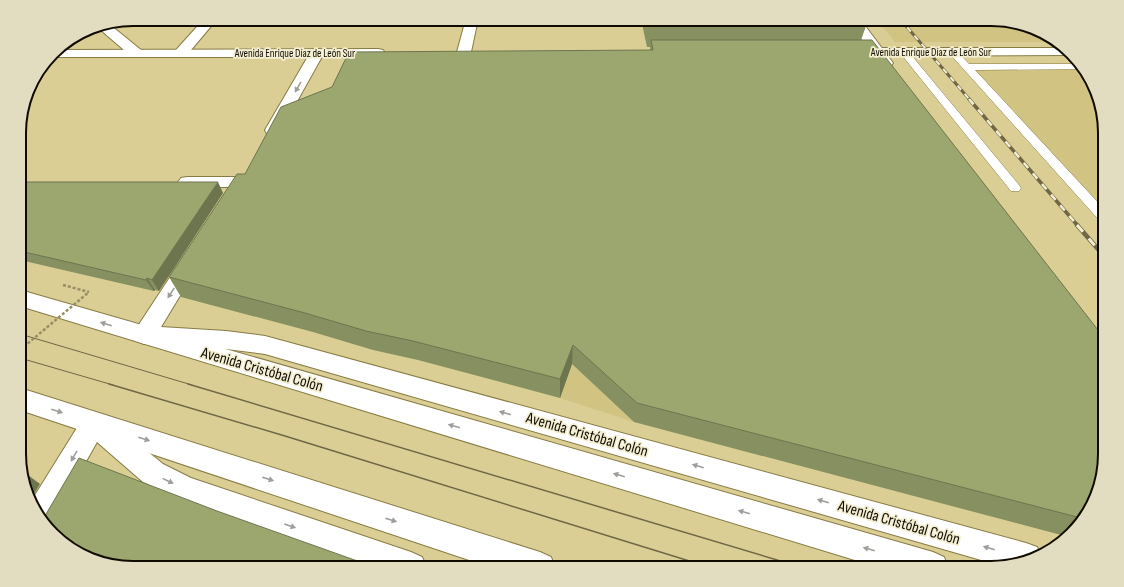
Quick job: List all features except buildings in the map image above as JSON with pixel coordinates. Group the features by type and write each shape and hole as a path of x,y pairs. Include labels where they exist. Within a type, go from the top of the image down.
{"main road":[{"path":"181,53 205,26"},
{"path":"464,52 470,26"},
{"path":"858,26 897,77"},
{"path":"107,30 136,54"},
{"path":"449,52 480,52"},
{"name":"Avenida Enrique Díaz de León Sur","path":"838,52 1061,52"},
{"path":"266,142 317,53"},
{"name":"Avenida Enrique Díaz de León Sur","path":"61,54 394,53"},
{"path":"171,182 246,176 229,202"},
{"path":"144,335 199,249"},
{"name":"Avenida Cristóbal Colón","path":"26,300 909,561"},
{"name":"Avenida Cristóbal Colón","path":"144,335 226,340 265,345 1020,556"},
{"path":"26,401 518,561"},
{"path":"42,510 94,423"},
{"path":"94,423 153,473 184,488 391,561"}],"lane":[{"path":"904,52 1014,188"},
{"path":"953,52 1098,210"},
{"path":"968,67 1075,67"}],"path":[{"path":"26,345 89,292 58,284"}],"shaded area":[{"path":"882,26 1005,27 1032,34 1047,42 895,42"},
{"path":"961,65 1073,65 1090,92 1097,119 1098,215"},
{"path":"572,364 634,422 560,398"}],"tram line":[{"path":"26,336 192,385"},
{"path":"26,360 113,385"},
{"path":"109,384 285,436 689,561"},
{"path":"188,384 781,561"}],"railway":[{"path":"906,26 970,100"},
{"path":"969,99 1078,226"},
{"path":"1077,225 1098,249"}]}
